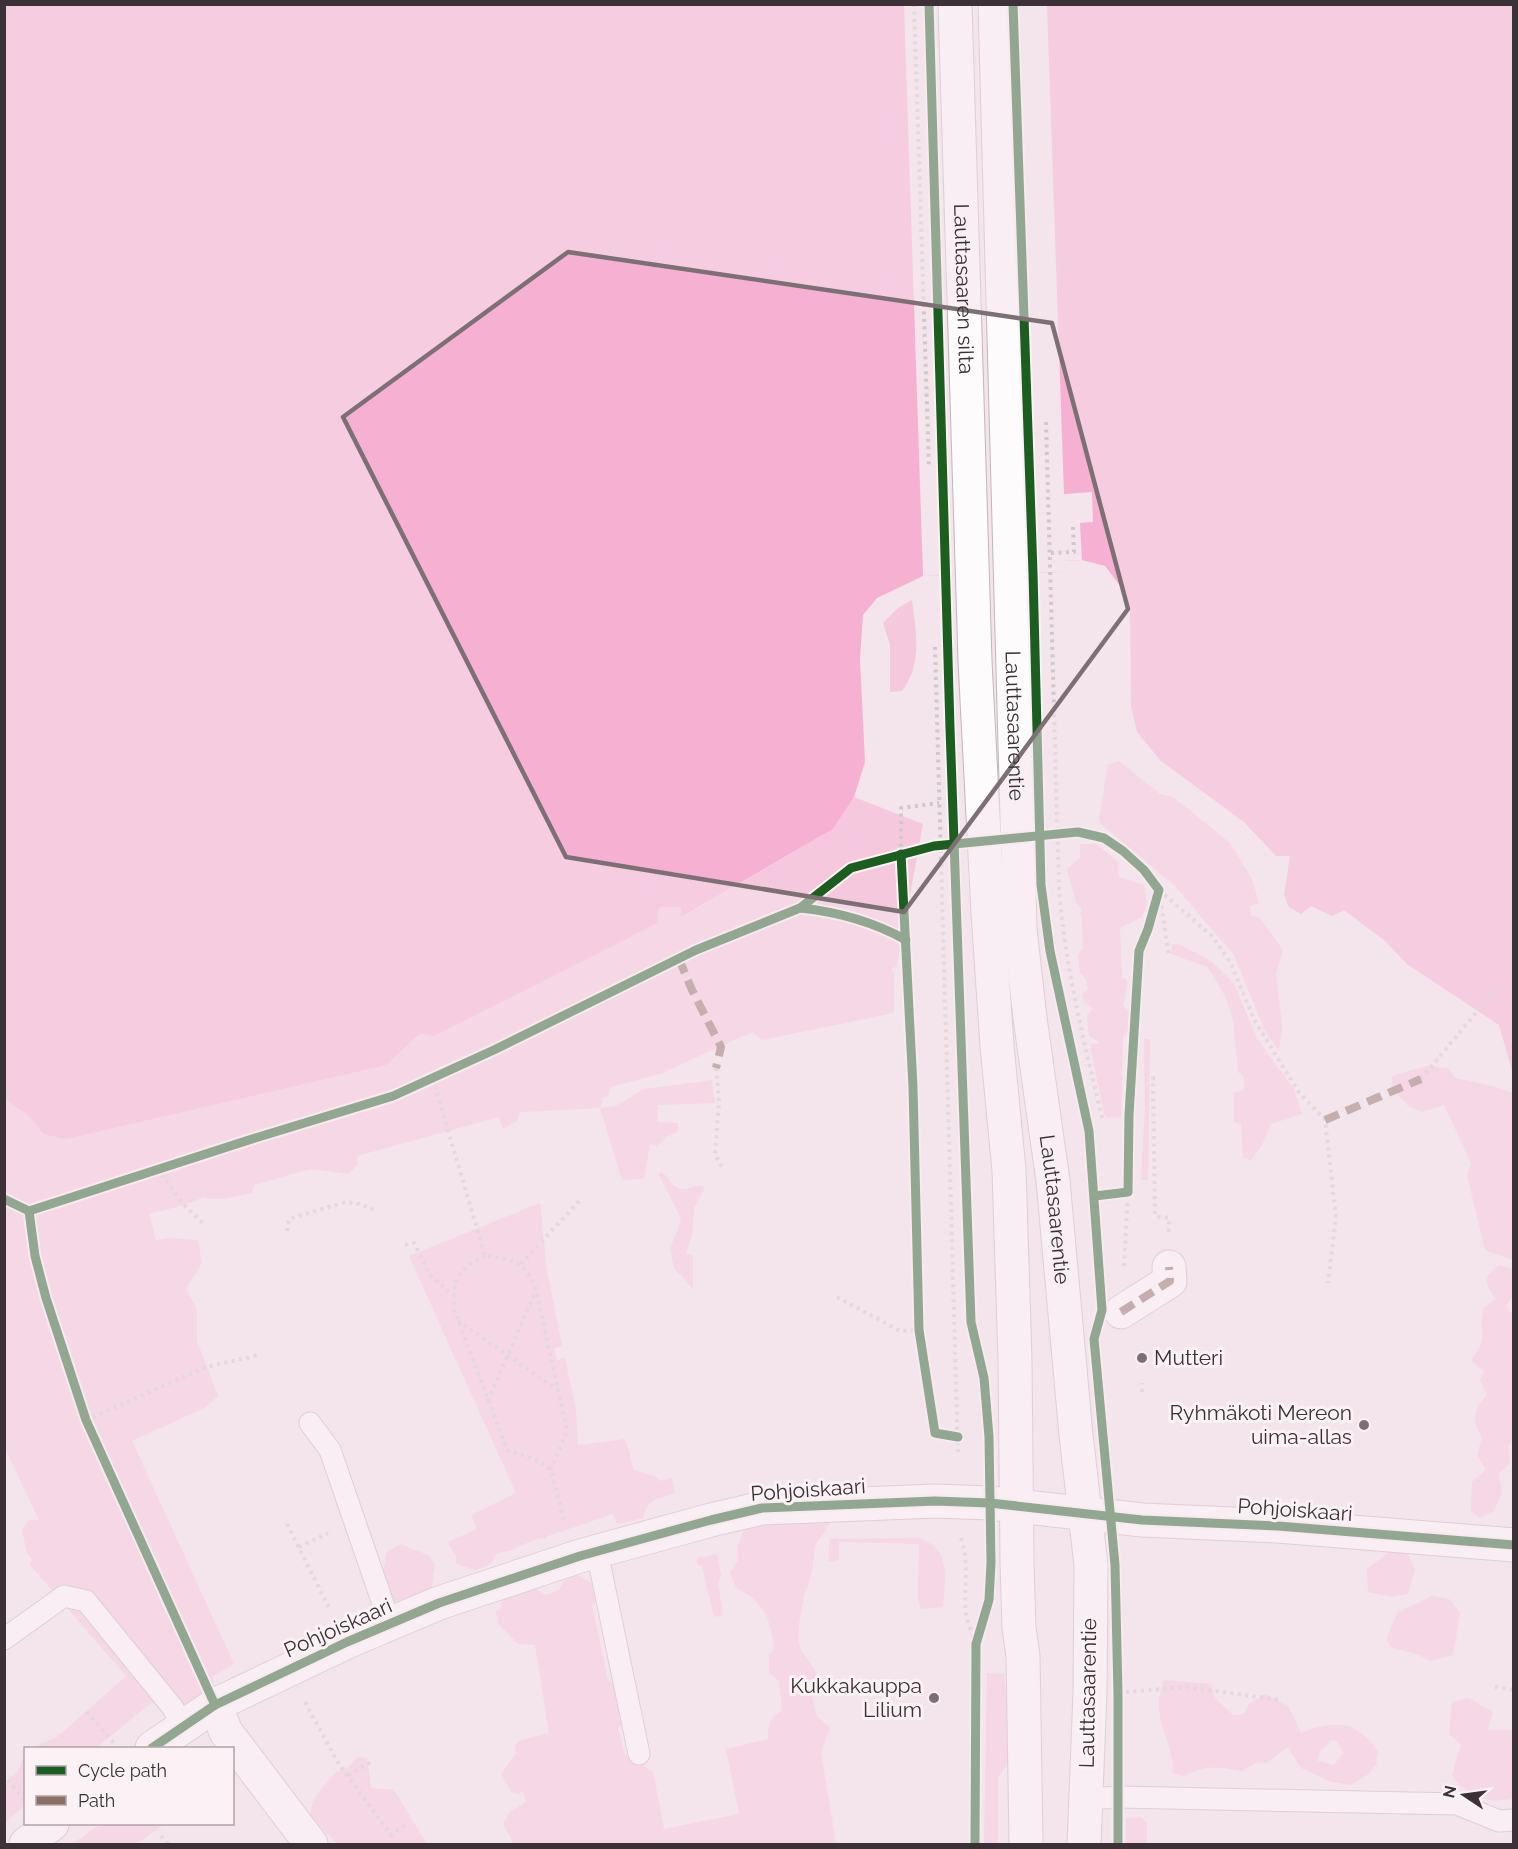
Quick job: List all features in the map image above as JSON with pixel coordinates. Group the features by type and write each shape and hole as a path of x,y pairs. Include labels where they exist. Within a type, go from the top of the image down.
{"main road":[{"name":"Lauttasaaren silta","path":"955,4 972,574"},
{"name":"Lauttasaaren silta","path":"995,4 1012,574"},
{"name":"Lauttasaarentie","path":"972,574 988,913 997,1046 1009,1170 1026,1845"},
{"name":"Lauttasaarentie","path":"1012,574 1020,929 1053,1181 1090,1565 1090,1693 1084,1845"},
{"path":"1121,1312 1170,1281 1169,1267"},
{"name":"Pohjoiskaari","path":"155,1747 215,1705 347,1642 455,1597 597,1551 762,1508 935,1501 1016,1506 1142,1520 1278,1526 1514,1545"},
{"path":"215,1705 226,1732 311,1845"},
{"path":"26,1845 51,1825"}],"lane":[{"path":"310,1423 330,1450 390,1624"},
{"path":"597,1551 639,1754"},
{"path":"4,1639 64,1596 86,1601 173,1708 182,1727"},
{"path":"1086,1799 1119,1797 1457,1804 1499,1821 1514,1820"}],"path":[{"path":"914,4 929,468"},
{"path":"1051,553 1074,552 1073,526"},
{"path":"1050,566 1059,888 1062,922 1076,1008 1103,1120"},
{"path":"934,635 958,1455"},
{"path":"902,865 901,808 939,803"},
{"path":"1045,836 1067,833"},
{"path":"934,846 956,844"},
{"path":"891,857 912,852"},
{"path":"1153,909 1156,886"},
{"path":"1156,886 1169,957"},
{"path":"1156,886 1213,937 1230,962 1255,1021 1280,1062 1299,1092 1325,1120 1336,1217 1329,1283"},
{"path":"1421,1079 1495,990"},
{"path":"716,1068 718,1103 715,1155 724,1170"},
{"path":"423,1083 444,1074"},
{"path":"1155,1078 1153,1078 1155,1216"},
{"path":"433,1079 485,1256"},
{"path":"1121,1312 1128,1192 1129,1104"},
{"path":"147,1173 168,1166"},
{"path":"158,1169 184,1205 204,1224"},
{"path":"1099,1195 1128,1192"},
{"path":"520,1264 581,1198"},
{"path":"287,1231 290,1219 346,1202 375,1210"},
{"path":"917,1227 919,1330 935,1433 958,1437"},
{"path":"405,1245 414,1243 430,1275 453,1295"},
{"path":"551,1470 539,1461 507,1450 454,1309 453,1295 457,1278 465,1267 485,1256 501,1257 520,1264 531,1276 536,1290 567,1431 551,1470 566,1525"},
{"path":"487,1401 536,1290"},
{"path":"837,1298 900,1331 919,1330"},
{"path":"458,1321 558,1390"},
{"path":"86,1420 206,1367 259,1355"},
{"path":"1142,1392 1143,1383"},
{"path":"82,1409 91,1431"},
{"path":"287,1524 347,1642"},
{"path":"961,1537 967,1563 966,1613 976,1644"},
{"path":"975,1658 982,1622"},
{"path":"290,1669 337,1761 391,1835 408,1823"},
{"path":"1118,1681 1118,1693 1186,1687 1281,1700"},
{"path":"1495,1687 1514,1690"},
{"path":"87,1712 116,1747"},
{"path":"348,1775 373,1761"},
{"path":"8,1780 24,1799"},
{"path":"161,1836 168,1845"}],"highlighted area":[{"path":"568,252 1052,323 1128,609 904,912 566,857 343,417"}],"shaded area":[{"path":"4,5 1513,5 1513,1074 1499,1025 1407,964 1385,941 1344,910 1332,916 1311,906 1301,914 1289,907 1284,895 1290,856 1276,856 1244,822 1161,761 1137,732 1131,706 1130,612 1125,592 1105,566 1082,560 1064,561 1064,572 923,576 877,598 863,615 860,659 865,762 854,797 833,829 681,917 681,907 659,907 658,923 434,1036 420,1033 386,1065 66,1139 43,1134 30,1117 4,1098"},
{"path":"912,600 916,647 913,670 902,691 890,692 890,645 883,623 898,608"},
{"path":"1119,761 1160,794 1173,797 1230,843 1252,879 1259,903 1250,906 1251,916 1259,917 1283,950 1276,974 1282,1025 1279,1051 1264,1029 1234,955 1174,885 1100,823 1108,765"},
{"path":"854,797 923,824 897,966 891,969 894,974 894,1013 762,1040 752,1032 660,1074 610,1087 609,1095 601,1098 603,1101 600,1108 520,1112 517,1121 503,1129 499,1117 357,1156 358,1163 349,1174 310,1169 254,1185 252,1193 222,1199 204,1197 149,1214 156,1240 169,1238 198,1240 202,1263 186,1288 197,1310 197,1341 218,1396 206,1407 132,1441 234,1664 213,1676 215,1697 171,1716 152,1702 97,1747 36,1747 56,1738 126,1676 30,1565 32,1560 27,1553 22,1530 29,1520 39,1520 5,1448 5,1098 30,1117 43,1134 386,1065 420,1032 434,1036 658,923 659,907 681,907 682,917 833,829"},
{"path":"1080,844 1096,844 1114,858 1118,863 1119,877 1144,885 1147,904 1142,917 1120,928 1122,978 1127,980 1123,1006 1130,1012 1129,1029 1123,1037 1121,1117 1107,1118 1104,1114 1090,1044 1099,1043 1089,1036 1087,1015 1092,1009 1091,1005 1085,1004 1082,994 1088,990 1086,979 1080,973 1078,955 1083,949 1080,913 1082,910 1076,902 1067,869 1080,858"},
{"path":"1172,944 1181,945 1211,961 1234,983 1257,1039 1294,1089 1302,1114 1271,1124 1262,1145 1251,1160 1243,1158 1241,1124 1234,1122 1234,1093 1244,1090 1244,1077 1238,1072 1233,1020 1225,996 1208,967 1171,954"},
{"path":"1144,1039 1150,1039 1148,1180 1141,1180 1145,1109"},
{"path":"1426,1066 1448,1068 1455,1078 1513,1093 1513,1260 1485,1250 1467,1175 1471,1163 1444,1105 1422,1112 1409,1107 1392,1088 1392,1076"},
{"path":"712,1080 715,1103 658,1105 657,1122 678,1123 678,1132 666,1137 657,1146 650,1144 644,1179 622,1180 600,1108 616,1106 644,1089"},
{"path":"661,1172 680,1189 705,1187 694,1208 692,1235 686,1253 693,1255 693,1289 674,1268 670,1248 681,1218 659,1175"},
{"path":"540,1203 546,1265 562,1346 554,1348 557,1360 565,1358 576,1411 578,1445 625,1439 634,1470 654,1476 660,1481 672,1478 675,1493 650,1503 643,1518 617,1524 613,1514 516,1547 514,1550 497,1553 492,1563 476,1570 456,1564 456,1556 448,1542 477,1529 471,1515 516,1493 409,1256"},
{"path":"1500,1265 1513,1269 1513,1295 1506,1306 1513,1312 1513,1438 1508,1446 1510,1463 1499,1474 1502,1492 1494,1511 1479,1518 1471,1510 1472,1482 1486,1470 1477,1455 1482,1438 1476,1426 1475,1415 1478,1406 1487,1395 1480,1380 1484,1370 1471,1361 1481,1345 1484,1308 1496,1299 1489,1289 1487,1277"},
{"path":"830,1518 829,1525 815,1546 798,1634 800,1647 818,1680 811,1692 816,1715 830,1728 821,1752 836,1844 514,1844 503,1824 510,1812 526,1802 523,1791 518,1794 511,1792 501,1774 516,1753 515,1746 518,1741 549,1733 535,1645 518,1644 497,1622 495,1611 501,1609 502,1599 521,1586 536,1589 545,1595 559,1590 566,1580 578,1575 593,1584 596,1600 592,1606 608,1680 617,1686 626,1721 618,1727 624,1752 653,1772 664,1829 739,1814 726,1749 768,1739 770,1722 782,1710 779,1681 769,1672 769,1655 774,1649 768,1620 760,1605 736,1588 730,1573 738,1560 737,1547 745,1527 734,1523"},
{"path":"919,1538 930,1543 942,1557 945,1576 943,1607 921,1609 918,1599 919,1544 839,1542 839,1560 828,1562 830,1539"},
{"path":"400,1544 428,1555 435,1565 431,1591 397,1601 383,1598 383,1573 387,1552"},
{"path":"1392,1550 1408,1554 1415,1570 1408,1594 1392,1597 1368,1592 1367,1569"},
{"path":"717,1554 721,1575 718,1584 723,1615 714,1617 702,1566 697,1564 697,1558"},
{"path":"1432,1596 1449,1599 1460,1612 1453,1655 1430,1661 1417,1654 1392,1648 1386,1640 1397,1613"},
{"path":"987,1673 1004,1674 1015,1752 998,1778 998,1844 984,1844"},
{"path":"1164,1680 1211,1684 1215,1698 1233,1715 1244,1714 1248,1705 1265,1694 1288,1706 1301,1733 1324,1726 1354,1728 1370,1741 1378,1752 1376,1765 1366,1776 1350,1785 1332,1782 1301,1768 1288,1747 1266,1763 1257,1762 1242,1771 1213,1768 1184,1776 1173,1773 1172,1760 1160,1717 1160,1694","holes":["1331,1740 1337,1741 1343,1753 1334,1765 1318,1761 1319,1753"]},
{"path":"1468,1698 1493,1712 1488,1730 1513,1730 1512,1799 1482,1798 1462,1786 1452,1775 1461,1744 1449,1734 1452,1702"},
{"path":"357,1757 367,1758 371,1788 394,1790 427,1844 337,1844 310,1816 313,1801 322,1788 336,1772 349,1767"},
{"path":"24,1758 24,1806 5,1823 5,1783 19,1770"},
{"path":"1141,1817 1147,1823 1147,1844 1126,1844 1126,1818"},
{"path":"100,1825 164,1825 136,1844 72,1844"}],"pier":[{"path":"904,5 1047,5 1064,494 1092,492 1093,522 1080,523 1082,560 1064,561 1064,572 923,576"}],"marked path":[{"path":"679,959 721,1047 716,1068"},
{"path":"1325,1120 1421,1079"},
{"path":"1121,1312 1170,1281 1169,1267"}],"cycle path":[{"path":"929,4 950,728 971,1322 984,1378 989,1437 991,1563 989,1600 976,1644 975,1844"},
{"path":"1013,4 1033,573 1041,885 1050,951 1089,1131 1102,1310 1094,1339 1115,1565 1118,1844"},
{"path":"4,1199 29,1211 393,1096 496,1049 696,950 800,908 851,868 934,846 1078,832 1104,838 1123,851 1144,870 1159,890 1139,951 1129,1115 1128,1192 1095,1196"},
{"path":"901,854 913,1087 919,1330 935,1433 958,1437"},
{"path":"800,908 855,918 906,940"},
{"path":"29,1211 35,1256 46,1298 86,1420 215,1705"},
{"path":"153,1747 215,1705 347,1642 439,1603 580,1556 762,1508 935,1501 990,1503 1142,1520 1278,1526 1514,1545"}],"place":[{"name":"Mutteri","path":"1142,1358"},
{"name":"Ryhmäkoti Mereon uima-allas","path":"1364,1425"},
{"name":"Kukkakauppa Lilium","path":"934,1698"}]}
